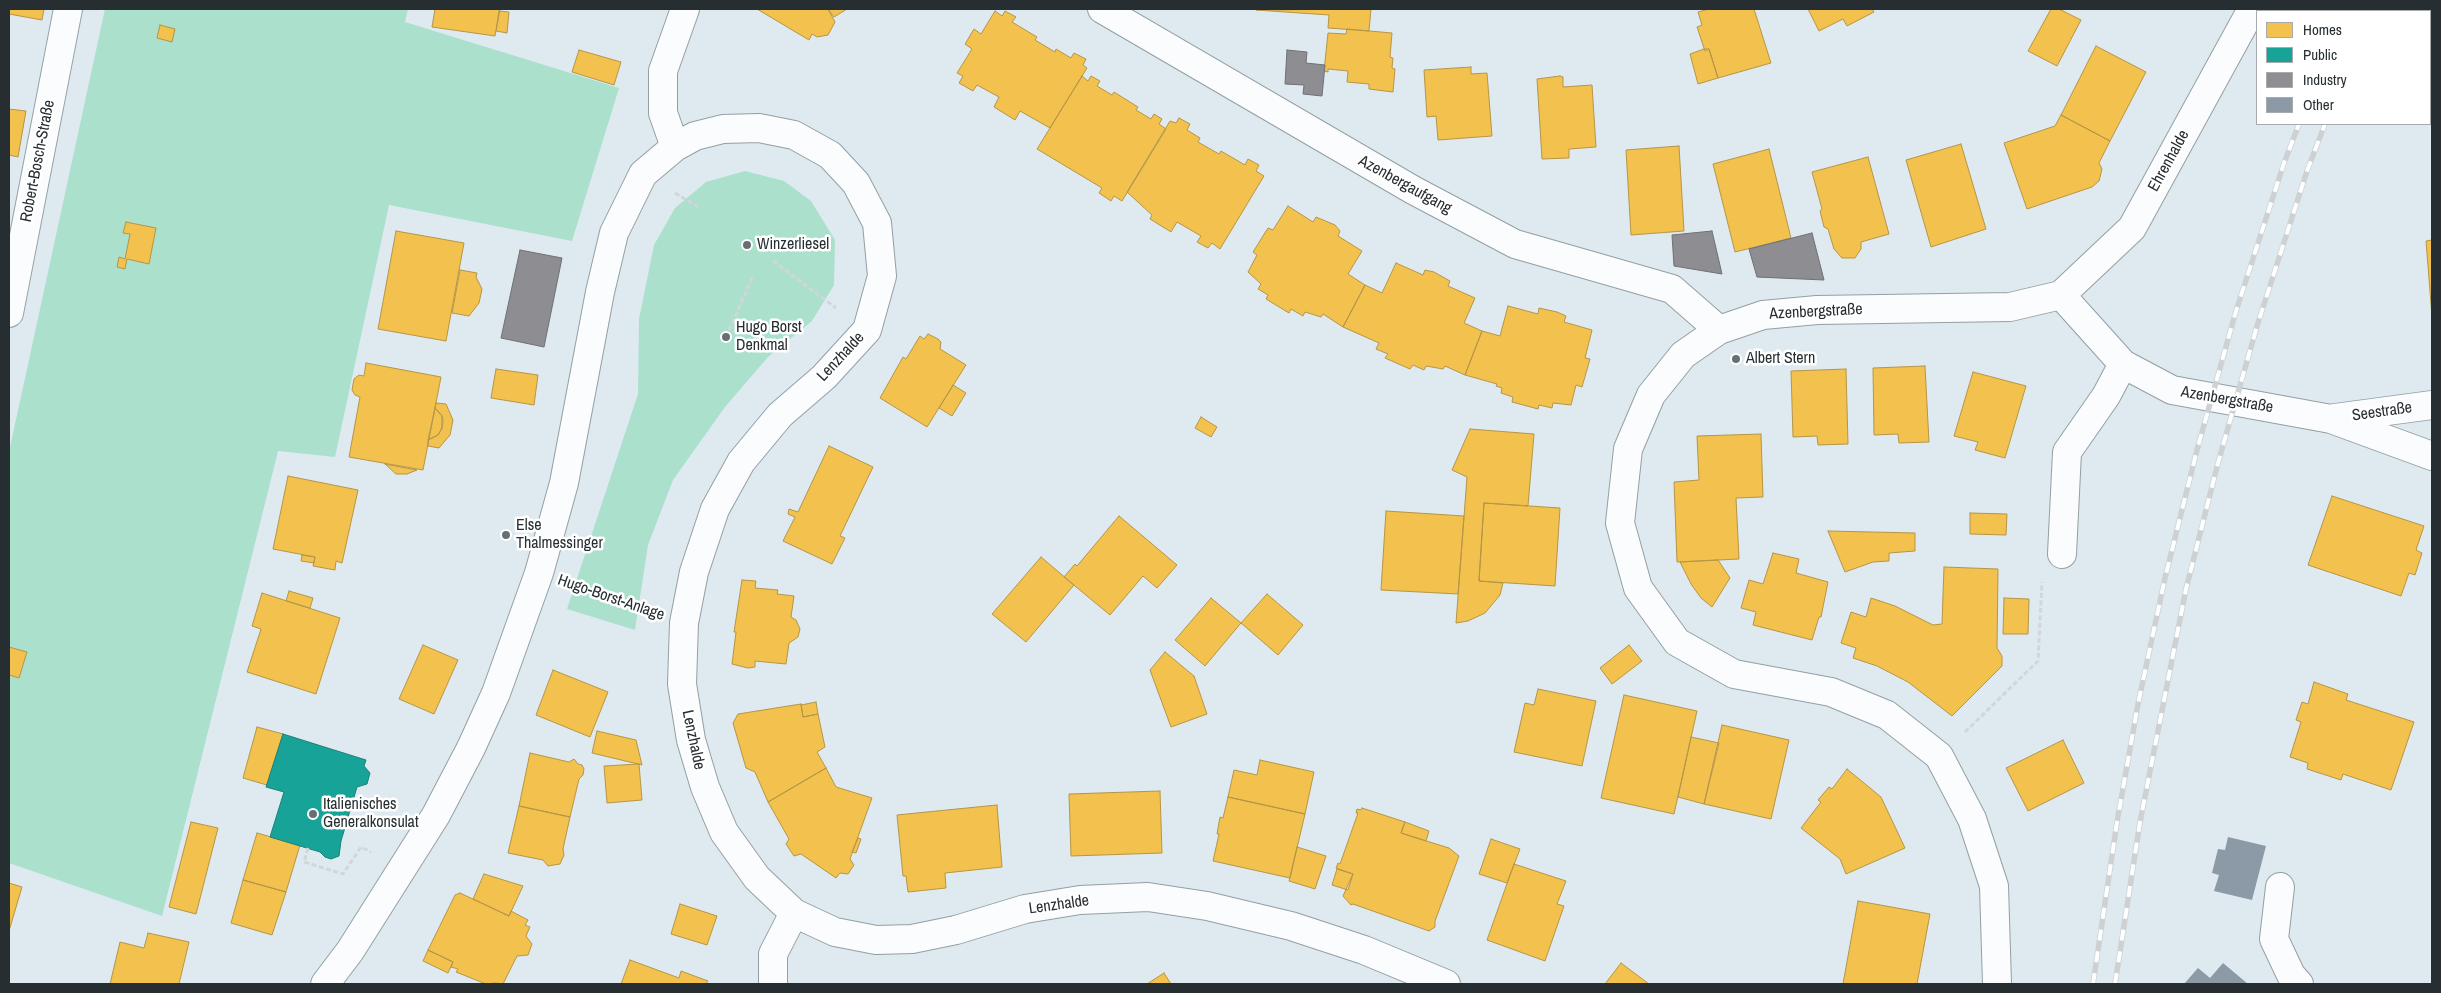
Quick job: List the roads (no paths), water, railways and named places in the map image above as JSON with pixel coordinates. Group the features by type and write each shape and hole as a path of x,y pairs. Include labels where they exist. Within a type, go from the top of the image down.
{"street":[{"name":"Robert-Bosch-Straße","path":"9,314 68,9"},
{"path":"675,146 663,113 663,71 685,9"},
{"name":"Azenbergaufgang","path":"1102,9 1413,190 1514,244 1672,289 1720,330"},
{"name":"Ehrenhalde","path":"2061,295 2132,228 2252,9"},
{"name":"Lenzhalde","path":"325,984 350,951 436,815 471,748 496,693 539,573 564,483 600,292 614,233 643,174 675,146 696,136 723,129 758,128 794,135 830,155 856,183 877,224 882,276 867,330 824,377 780,415 741,462 715,509 694,572 684,623 682,684 691,740 705,788 724,832 756,878 794,913 835,932 876,940 912,939 956,930 1025,909 1080,900 1148,897 1207,906 1291,926 1364,950 1446,984"},
{"name":"Azenbergstraße","path":"1997,984 1994,886 1972,819 1939,756 1887,715 1831,692 1734,674 1677,642 1638,588 1620,523 1628,449 1651,395 1683,355 1720,330 1763,315 1817,310 2010,307 2061,295 2123,364 2172,390 2331,419 2432,456"},
{"path":"2062,554 2067,452 2106,396 2123,364"},
{"name":"Seestraße","path":"2331,419 2432,405"},
{"path":"2280,887 2274,939 2291,975 2299,984"},
{"path":"773,984 773,954 794,913"}],"railway":[{"path":"2093,984 2117,822 2138,704 2165,578 2197,450 2236,311 2284,163 2299,125"},
{"path":"2115,984 2140,822 2186,589 2218,463 2257,326 2307,171 2325,125"}],"place":[{"name":"Winzerliesel","path":"747,245"},
{"name":"Hugo Borst Denkmal","path":"726,337"},
{"name":"Albert Stern","path":"1736,359"},
{"name":"Else Thalmessinger","path":"506,535"},
{"name":"Italienisches Generalkonsulat","path":"313,814"}]}
